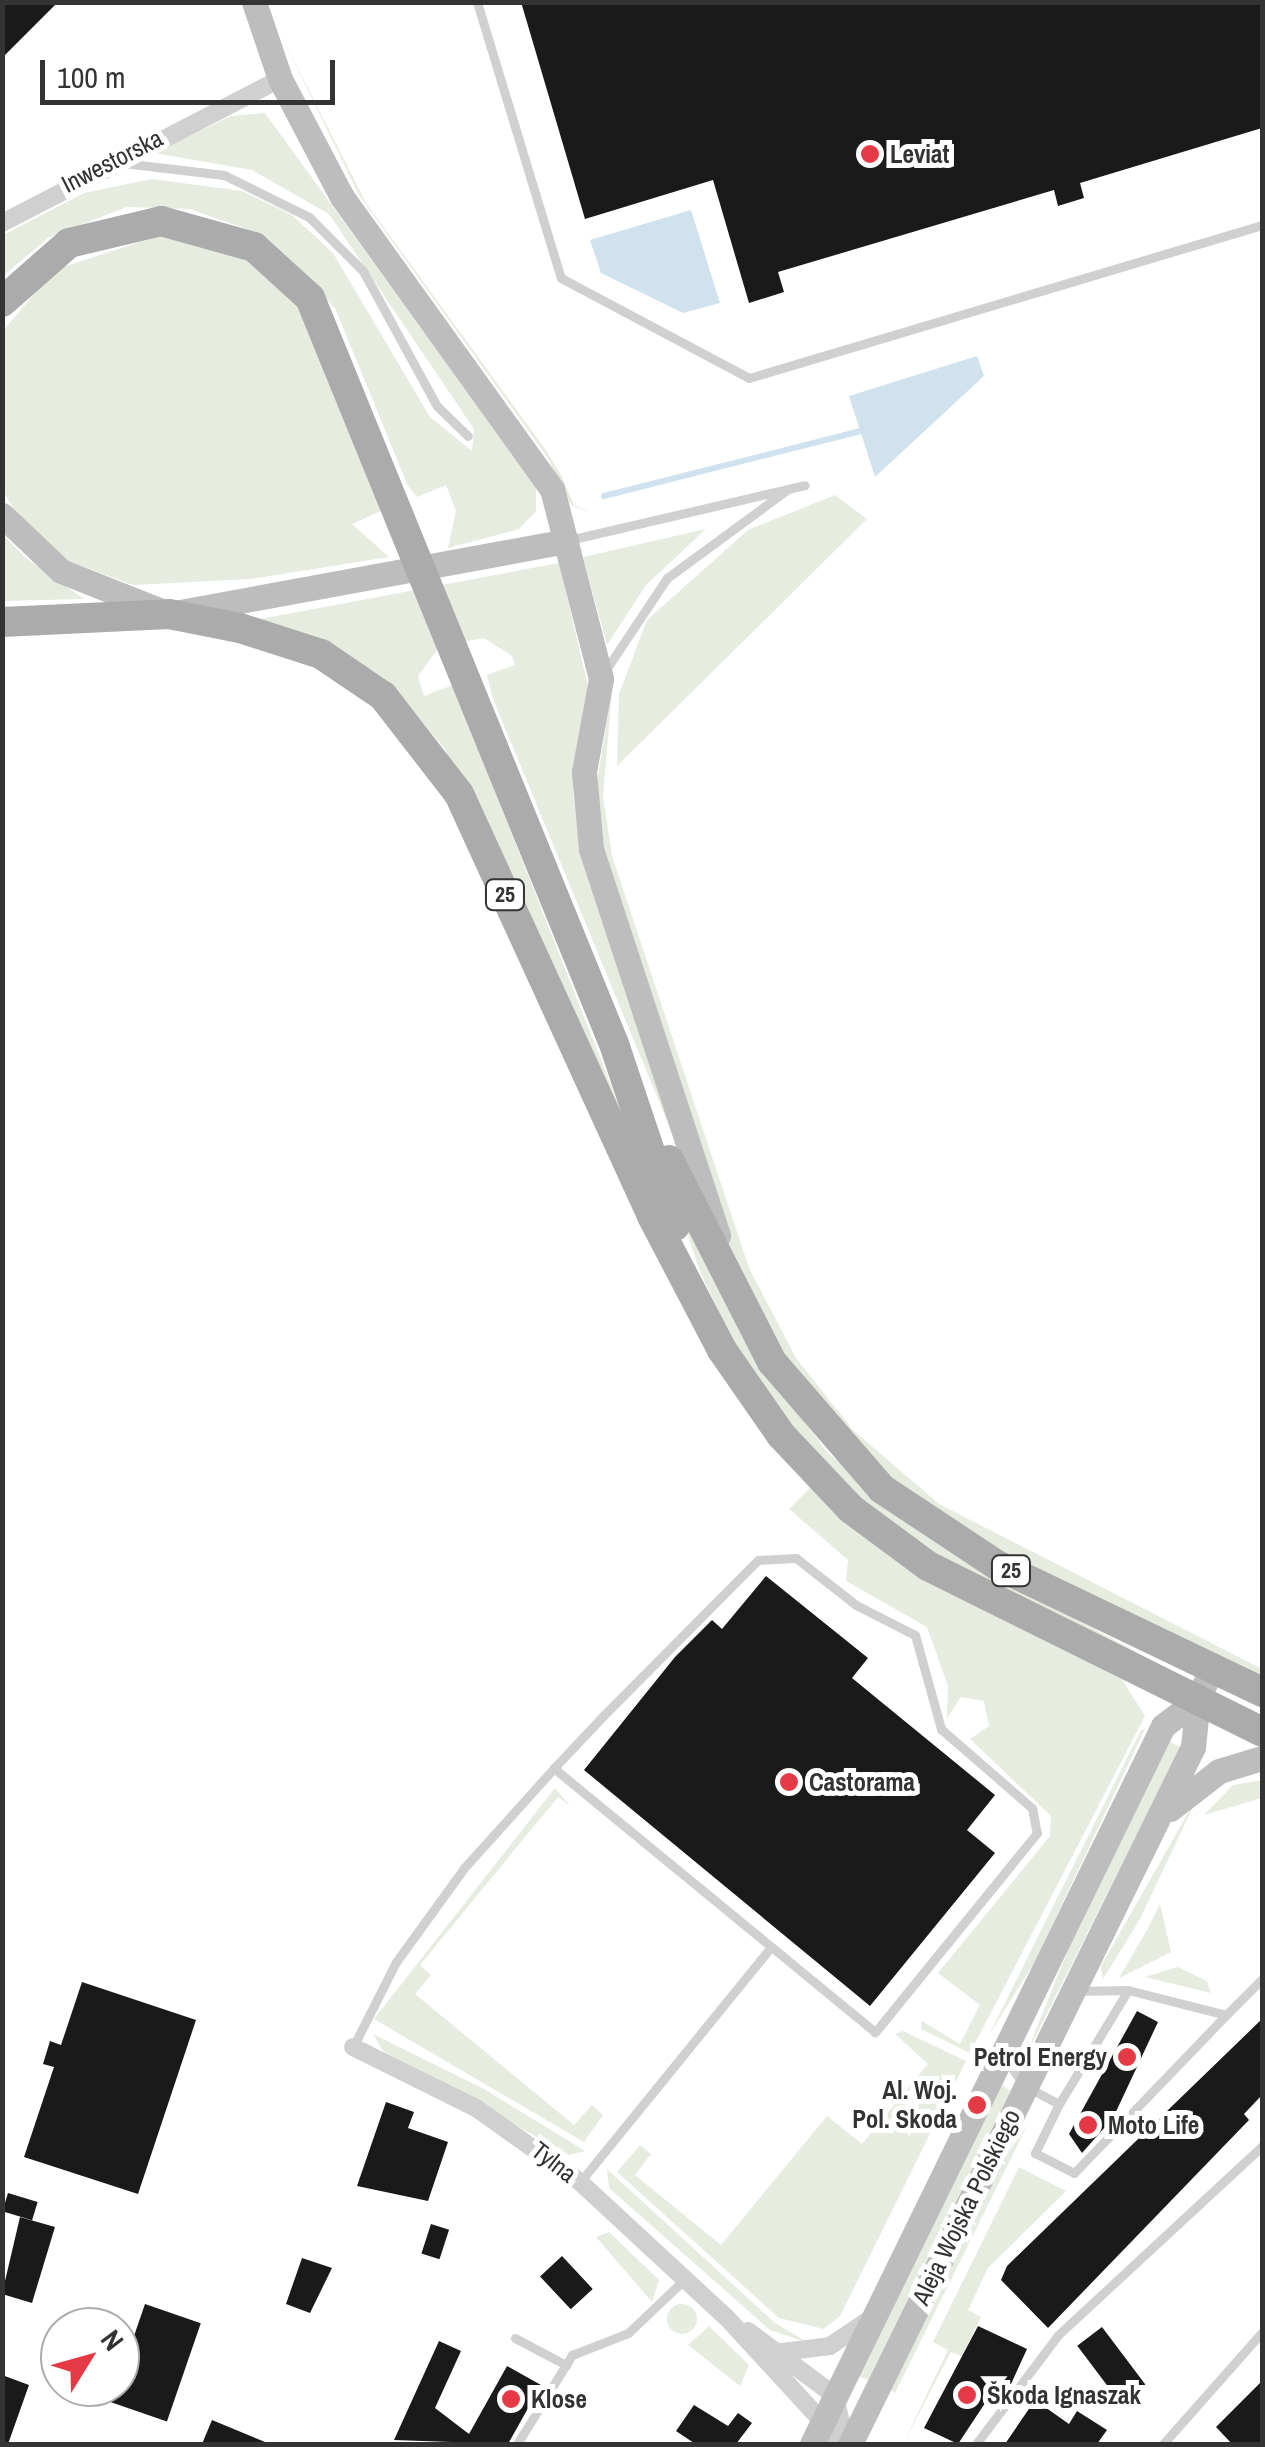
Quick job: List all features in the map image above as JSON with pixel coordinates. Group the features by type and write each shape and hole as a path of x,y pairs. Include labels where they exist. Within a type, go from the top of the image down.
{"main road":[{"name":"25","path":"2,302 56,250 112,226 175,222 238,239 285,270 320,312 614,1044 740,1308 810,1415 910,1510 997,1564 1262,1692"},
{"name":"25","path":"2,622 169,614 321,654 424,739 458,794 706,1319 781,1436 876,1530 982,1596 1262,1732"},
{"path":"614,1044 706,1319"}],"street":[{"path":"254,2 280,79 368,238 543,472 566,541 601,679 584,772 591,848 740,1308"},
{"name":"Inwestorska","path":"2,223 115,159 280,79"},
{"path":"2,514 61,571 169,614 566,541"},
{"path":"1198,1699 1212,1668"},
{"name":"Aleja Wojska Polskiego","path":"817,2433 1164,1726 1198,1699"},
{"name":"Aleja Wojska Polskiego","path":"847,2444 1199,1733 1198,1699"},
{"path":"1156,1823 1209,1777 1262,1758"},
{"name":"Tylna","path":"353,2048 476,2108 580,2182 727,2318 817,2433 847,2444"},
{"name":"Tylna","path":"727,2318 782,2352 834,2395"},
{"path":"782,2352 830,2346 871,2318"},
{"path":"834,2395 847,2444"}],"lane":[{"path":"478,2 561,278 749,378 1262,224"},
{"path":"115,159 224,176 309,217 362,271 437,406 468,436"},
{"path":"566,541 805,484"},
{"path":"601,679 668,578 788,489"},
{"path":"353,2048 436,1902 554,1768 758,1560 796,1558 856,1605 915,1635 940,1729 1032,1808 1037,1833 875,2032 554,1768"},
{"path":"580,2182 771,1946"},
{"path":"1128,1990 1035,2153 1074,2172 1262,1979"},
{"path":"1072,1991 1128,1990 1226,2015"},
{"path":"1002,2054 1025,2086 1060,2104"},
{"path":"976,2444 1058,2335 1262,2146"},
{"path":"517,2444 566,2365 641,2324 685,2279"},
{"path":"1163,2444 1262,2332"},
{"path":"516,2338 566,2365"}],"shaded area":[{"path":"280,33 366,203 545,449 574,505 593,514 571,505 548,458 359,195"},
{"path":"265,113 536,487 536,511 519,529 448,548 456,511 446,485 417,497 408,486 335,308 263,235 190,209 127,207 49,237 3,276 3,235 84,193 152,179 242,191 292,215 333,253 430,417 472,451 474,429 329,214 252,170 154,153 231,116"},
{"path":"161,235 247,260 296,304 383,510 352,524 389,557 251,579 133,585 66,560 20,519 3,491 3,331 54,270"},
{"path":"835,495 867,519 617,766 619,694 647,620 748,530"},
{"path":"706,529 646,585 607,645 583,557"},
{"path":"2,534 26,558 84,599 3,601"},
{"path":"559,563 589,690 573,791 580,851 689,1174 493,699 487,675 515,665 512,656 484,638 440,646 418,676 424,696 453,685 652,1189 445,749 406,702 255,620"},
{"path":"612,692 603,796 612,856 749,1268 796,1358 853,1430 939,1504 1262,1669 1260,1679 992,1549 906,1494 809,1397 737,1274 603,853 595,793"},
{"path":"666,1169 743,1339 827,1452 939,1545 1175,1673 945,1564 829,1473 747,1370 700,1272"},
{"path":"812,1486 1121,1678 1145,1716 970,2053 921,2029 922,2021 960,2044 980,2005 938,1973 1050,1836 1051,1816 970,1739 989,1726 984,1701 961,1697 947,1718 948,1686 927,1627 846,1581 848,1560 789,1509"},
{"path":"1145,1729 1034,1963 989,2035 1141,1730"},
{"path":"1168,1741 1181,1747 1024,2059 1077,1928"},
{"path":"1262,1780 1262,1798 1204,1815 1233,1785"},
{"path":"555,1788 570,1806 558,1797 420,1965 431,1975 415,1994 574,2125 592,2105 603,2115 584,2142 374,2019"},
{"path":"1200,1792 1140,1919 1103,1979 1101,1966"},
{"path":"1160,1904 1171,1952 1119,1978 1147,1930"},
{"path":"1178,1967 1207,1981 1211,1993 1145,1977"},
{"path":"903,2031 966,2061 840,2316 824,2329 779,2318 617,2172 640,2145 651,2154 635,2175 721,2245 827,2116 862,2144 928,2064 895,2034"},
{"path":"373,2034 484,2089 585,2151 569,2155 383,2051"},
{"path":"1002,2085 1010,2091 868,2380 856,2375"},
{"path":"1028,2124 895,2393 888,2389 994,2174"},
{"path":"1019,2167 1066,2191 988,2268 968,2310 981,2317 962,2356 951,2352 903,2444 948,2350 933,2342"},
{"path":"607,2169 775,2323 809,2343 770,2330 609,2188"},
{"path":"609,2232 659,2280 652,2302 596,2237"},
{"path":"682,2304 696,2313 697,2319 688,2333 682,2334 668,2325 667,2319 676,2305"},
{"path":"709,2326 749,2365 740,2386 688,2345"}],"water":[{"path":"691,210 720,303 683,313 601,273 590,240"},
{"path":"977,356 984,376 875,477 849,396"}],"building":[{"path":"2,2 58,2 2,58"},
{"name":"Leviat","path":"521,2 1262,2 1262,128 1080,183 1084,198 1058,206 1054,190 778,272 784,292 749,303 713,180 585,219"},
{"name":"Castorama","path":"766,1576 868,1658 852,1678 995,1795 967,1830 995,1853 870,2006 584,1770 675,1657 712,1620 722,1629"},
{"path":"82,1982 196,2020 138,2194 24,2157 54,2067 43,2064 50,2041 61,2045"},
{"path":"1137,2011 1158,2022 1113,2118 1082,2153 1069,2134"},
{"path":"1262,2019 1262,2095 1244,2114 1249,2120 1048,2328 1001,2280 1007,2266"},
{"path":"386,2102 414,2112 408,2128 448,2142 428,2201 357,2186"},
{"path":"8,2193 38,2202 32,2220 2,2211"},
{"path":"20,2217 55,2227 32,2303 2,2294"},
{"path":"431,2224 449,2230 439,2259 421,2253"},
{"path":"562,2256 593,2289 571,2309 540,2276"},
{"path":"302,2258 332,2268 310,2313 286,2304"},
{"path":"145,2304 201,2323 167,2422 125,2407 140,2407 140,2319"},
{"name":"Škoda Ignaszak","path":"978,2326 1027,2349 1011,2384 1001,2379 958,2444 924,2428"},
{"path":"1102,2327 1145,2385 1121,2403 1077,2346"},
{"path":"439,2341 461,2351 435,2408 469,2434 507,2366 541,2385 508,2444 394,2440"},
{"path":"2,2375 29,2385 8,2444 2,2444"},
{"path":"1262,2381 1262,2444 1232,2444 1216,2427"},
{"path":"1035,2400 1069,2424 1077,2411 1107,2430 1097,2444 1005,2444"},
{"path":"694,2405 728,2426 738,2413 752,2423 736,2444 694,2443 676,2431"},
{"path":"212,2420 270,2444 202,2444"}],"waterway":[{"path":"604,496 860,431"}],"place":[{"name":"Leviat","path":"870,154"},
{"name":"Castorama","path":"789,1782"},
{"name":"Petrol Energy","path":"1127,2057"},
{"name":"Al. Woj. Pol. Skoda","path":"977,2105"},
{"name":"Moto Life","path":"1088,2125"},
{"name":"Škoda Ignaszak","path":"967,2395"},
{"name":"Klose","path":"511,2399"}]}
